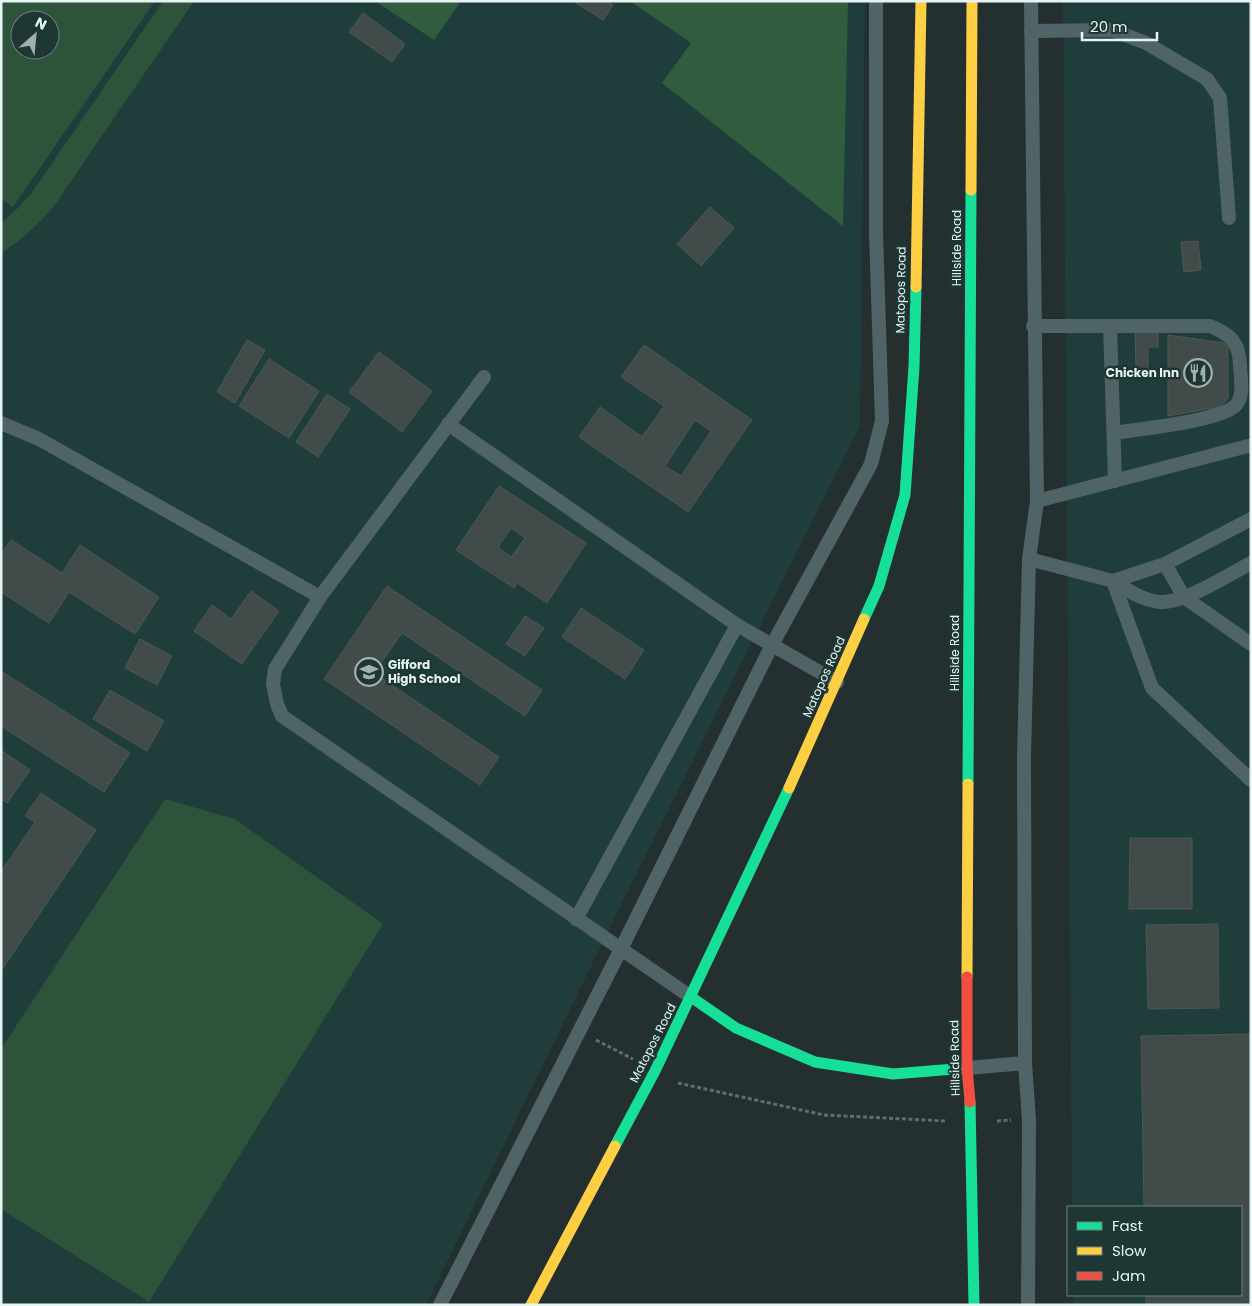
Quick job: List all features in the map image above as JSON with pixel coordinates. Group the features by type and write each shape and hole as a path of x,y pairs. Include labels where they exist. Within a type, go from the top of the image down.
{"street":[{"name":"Matopos Road","path":"531,1305 655,1071 691,997 837,682 879,586 905,494 914,367 921,1"},
{"name":"Hillside Road","path":"972,1 967,1068 971,1122 974,1305"},
{"path":"691,997 736,1028 815,1062 893,1074 967,1068"}],"lane":[{"path":"440,1305 578,1030 621,949 772,645 871,464 882,421 876,232 876,1"},
{"path":"1028,1305 1029,1120 1025,1063 1024,756 1029,559 1037,501 1033,326 1031,1"},
{"path":"1031,31 1112,30 1146,42 1207,79 1220,98 1229,218"},
{"path":"1033,326 1210,326 1224,332 1234,340 1239,351 1241,392 1236,405 1208,417 1114,433"},
{"path":"1110,326 1116,481"},
{"path":"484,377 320,597 275,669 273,684 277,704 282,716 691,997"},
{"path":"1,423 39,439 320,597"},
{"path":"448,424 737,625 837,682"},
{"path":"1037,501 1248,446"},
{"path":"1113,581 1165,564 1251,519"},
{"path":"1029,559 1113,581 1135,594 1159,602 1184,597 1251,563"},
{"path":"1165,564 1184,597 1251,644"},
{"path":"1113,581 1152,688 1251,780"},
{"path":"576,919 737,625"},
{"path":"967,1068 1025,1063"}],"path":[{"path":"578,1030 678,1083 824,1115 971,1122 1029,1120"}],"shaded area":[{"name":"Gifford High School","path":"1,1 865,1 860,426 614,919 426,1305 1,1305"},
{"path":"1063,1 1251,1 1251,1305 1073,1305 1073,1296 1242,1296 1242,1206 1072,1206"}],"green space":[{"path":"1,1 155,1 13,207 1,199"},
{"path":"163,1 194,1 54,206 29,232 1,253 1,223 33,191"},
{"path":"375,1 461,1 434,40"},
{"path":"630,1 848,1 843,226 662,83 691,43"},
{"path":"165,799 235,819 383,924 149,1302 1,1209 1,1049"}],"building":[{"path":"573,1 606,1 613,5 603,20"},
{"path":"363,13 405,44 392,62 349,32"},
{"path":"710,207 734,228 701,266 677,244"},
{"path":"1198,241 1201,270 1184,272 1181,242"},
{"path":"1135,330 1158,330 1158,347 1148,347 1148,371 1136,371"},
{"name":"Chicken Inn","path":"1168,335 1224,343 1228,347 1228,398 1225,402 1218,407 1168,416"},
{"path":"247,340 265,350 235,403 217,392"},
{"path":"644,345 752,420 688,512 579,437 600,407 642,437 664,406 621,377","holes":["695,420 711,431 681,476 665,466"]},
{"path":"379,352 432,391 402,432 349,392"},
{"path":"269,359 319,391 289,438 239,406"},
{"path":"327,394 350,409 318,457 296,442"},
{"path":"499,486 586,543 547,603 517,583 514,588 456,550","holes":["511,528 525,538 511,557 498,547"]},
{"path":"11,540 62,573 80,545 159,597 135,634 69,592 49,623 1,592 1,554"},
{"path":"387,586 542,690 525,716 402,633 374,673 499,757 480,785 324,679"},
{"path":"251,591 279,611 242,664 194,631 212,605 231,619"},
{"path":"581,608 644,650 625,679 562,637"},
{"path":"525,616 544,628 525,656 506,644"},
{"path":"140,639 172,656 157,685 125,668"},
{"path":"1,671 130,753 104,792 1,726"},
{"path":"110,690 164,721 147,751 93,719"},
{"path":"1,750 30,770 7,803 1,799"},
{"path":"41,793 96,830 1,971 1,872 35,822 25,816"},
{"path":"1130,838 1192,838 1192,909 1129,909"},
{"path":"1218,924 1219,1008 1148,1009 1146,925"},
{"path":"1251,1034 1251,1305 1146,1305 1146,1296 1242,1296 1242,1206 1144,1206 1141,1036"}],"traffic: fast":[{"path":"968,784 971,190"},
{"path":"864,619 879,586 905,495 914,367 916,287"},
{"path":"615,1146 655,1071 789,788"},
{"path":"691,997 736,1028 815,1062 893,1074 967,1068"},
{"path":"970,1102 974,1305"}],"traffic: slow":[{"path":"916,287 921,1"},
{"path":"971,190 972,1"},
{"path":"789,788 864,619"},
{"path":"967,977 968,784"},
{"path":"531,1305 615,1146"}],"traffic: jam":[{"path":"967,977 967,1068 970,1102"}],"place":[{"name":"Chicken Inn","path":"1198,373"},
{"name":"Gifford High School","path":"369,672"}]}
